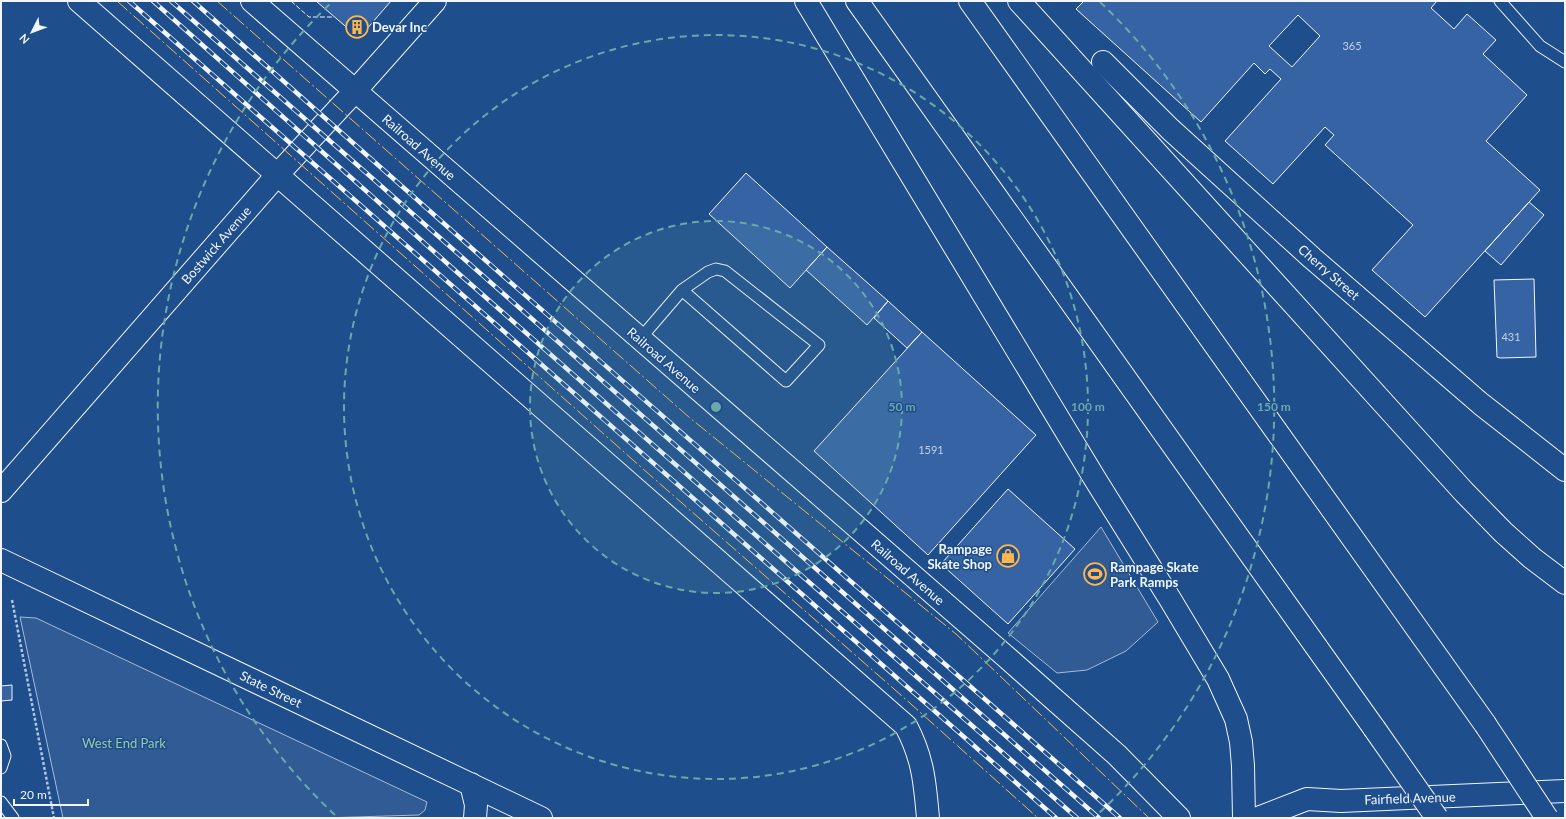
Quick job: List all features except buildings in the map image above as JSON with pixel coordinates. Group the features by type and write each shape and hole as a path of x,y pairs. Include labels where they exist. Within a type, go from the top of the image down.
{"main road":[{"path":"79,1 906,726 914,740 921,761 928,818"},
{"name":"Railroad Avenue","path":"252,1 998,650 1117,755 1179,818"},
{"name":"Bostwick Avenue","path":"1,491 278,174 355,91 435,1"},
{"path":"806,1 1091,473 1218,679 1236,719 1241,742 1244,818"},
{"path":"857,1 1437,818"},
{"path":"970,1 1484,724 1548,818"},
{"path":"1018,1 1459,487 1509,538 1565,583"},
{"name":"Cherry Street","path":"1102,62 1170,129 1312,258 1480,404 1565,470"},
{"name":"State Street","path":"1,560 541,818"},
{"path":"470,784 476,805 475,818"},
{"name":"Fairfield Avenue","path":"1258,818 1307,799 1341,801 1565,791"}],"lane":[{"path":"1506,4 1540,46 1565,62"},
{"path":"640,339 682,290 708,272 716,269 726,271 819,345 786,381 682,290"},
{"path":"1,745 4,756 1,768"},
{"path":"1,802 13,818"}],"path":[{"path":"12,600 54,818"}],"shaded area":[{"name":"Rampage Skate Park Ramps","path":"1101,527 1158,622 1126,651 1087,670 1057,673 1008,633"},
{"name":"West End Park","path":"20,617 36,618 427,802 425,810 419,815 322,818 63,818"}],"railway":[{"path":"129,1 1056,818"},
{"path":"153,1 458,273 1077,818"},
{"path":"171,1 1099,818"},
{"path":"193,1 1120,818"}],"fence":[{"path":"291,1 309,17 334,17"}],"power":[{"path":"117,1 1038,818"},
{"path":"217,1 690,418 956,634 1149,818"}],"place":[{"name":"Devar Inc","path":"357,27"},
{"name":"Rampage Skate Shop","path":"1008,556"},
{"name":"Rampage Skate Park Ramps","path":"1095,574"}]}
